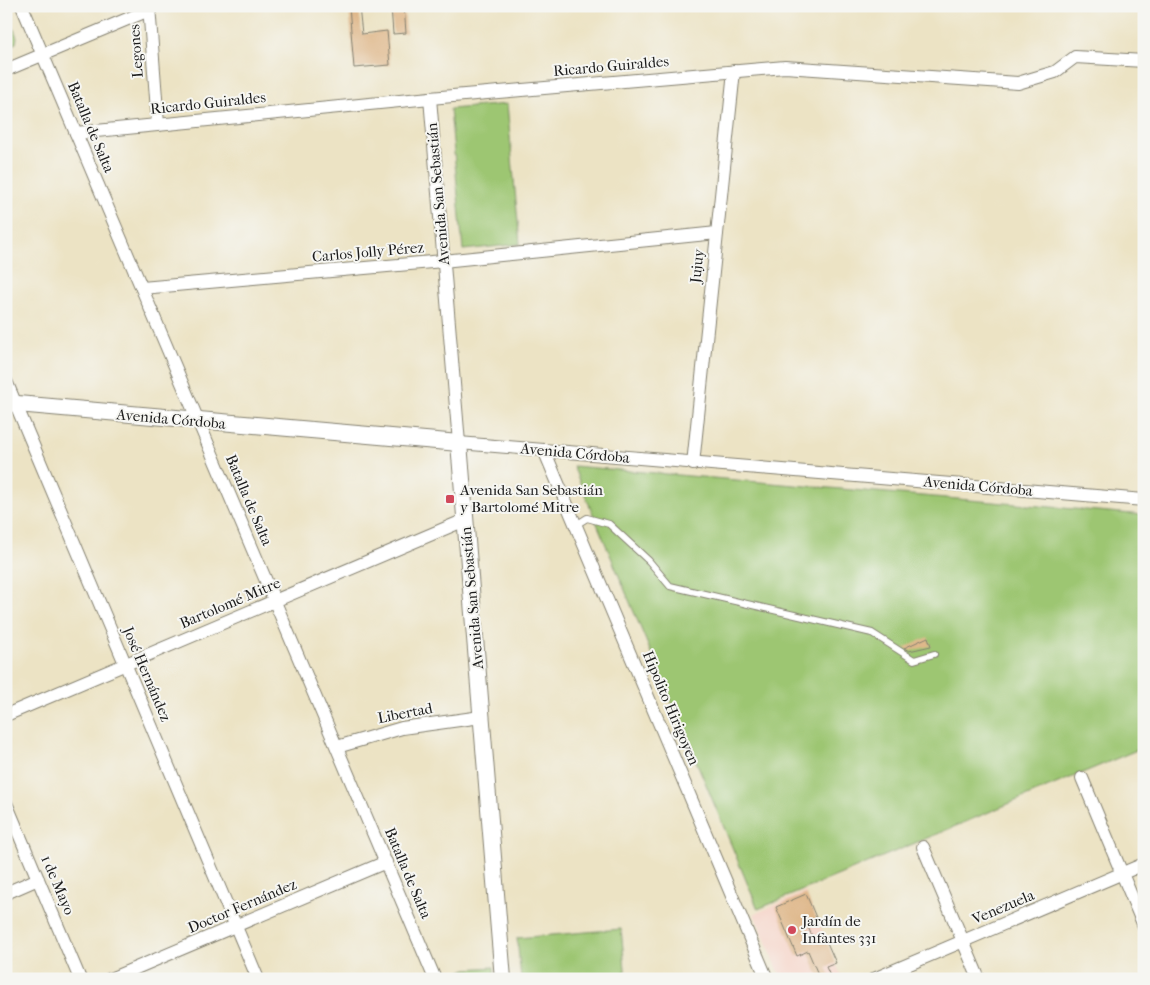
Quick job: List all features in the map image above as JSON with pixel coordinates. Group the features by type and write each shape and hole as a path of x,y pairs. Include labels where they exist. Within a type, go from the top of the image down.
{"street":[{"name":"Batalla de Salta","path":"22,6 435,979"},
{"path":"6,70 149,8"},
{"name":"Legones","path":"149,8 158,124"},
{"name":"Ricardo Guiraldes","path":"76,133 430,98 785,67 1018,83 1055,72 1075,57 1144,61"},
{"name":"Jujuy","path":"693,464 734,71"},
{"name":"Avenida San Sebastián","path":"430,98 503,979"},
{"name":"Carlos Jolly Pérez","path":"142,288 444,261 717,233"},
{"name":"José Hernández","path":"6,381 11,404 126,664 258,979"},
{"name":"Avenida Córdoba","path":"11,404 198,422 693,464 1144,500"},
{"name":"Hipolito Hirigoyen","path":"544,450 767,979"},
{"name":"Bartolomé Mitre","path":"6,715 465,520"},
{"name":"Libertad","path":"337,747 402,728 481,717"},
{"path":"1082,778 1144,926"},
{"name":"1 de Mayo","path":"6,803 80,979"},
{"path":"923,847 979,979"},
{"name":"Doctor Fernández","path":"110,979 386,862"},
{"name":"Venezuela","path":"874,979 1144,864"},
{"path":"6,893 38,878"}],"lane":[{"path":"576,525 587,518 609,524 649,562 670,586 872,633 914,660 934,654"}],"shaded area":[{"name":"Jardín de Infantes 331","path":"805,892 842,977 839,979 782,979 754,914"}],"green space":[{"path":"6,10 17,37 16,43 6,48"},
{"path":"507,104 520,244 463,250 450,109"},
{"path":"573,466 1144,515 1144,747 758,909"},
{"path":"621,929 626,979 521,979 517,938"},
{"path":"494,967 495,979 446,979 466,969"}],"building":[{"path":"349,6 359,6 362,34 387,31 390,65 354,68"},
{"path":"391,6 404,6 406,33 393,34"},
{"path":"928,637 931,646 909,651 904,648"},
{"path":"806,894 818,922 808,927 815,943 825,938 836,963 826,967 830,976 824,979 820,979 808,951 797,956 776,907"}],"place":[{"name":"Avenida San Sebastián y Bartolomé Mitre","path":"450,499"},
{"name":"Jardín de Infantes 331","path":"792,930"}]}
